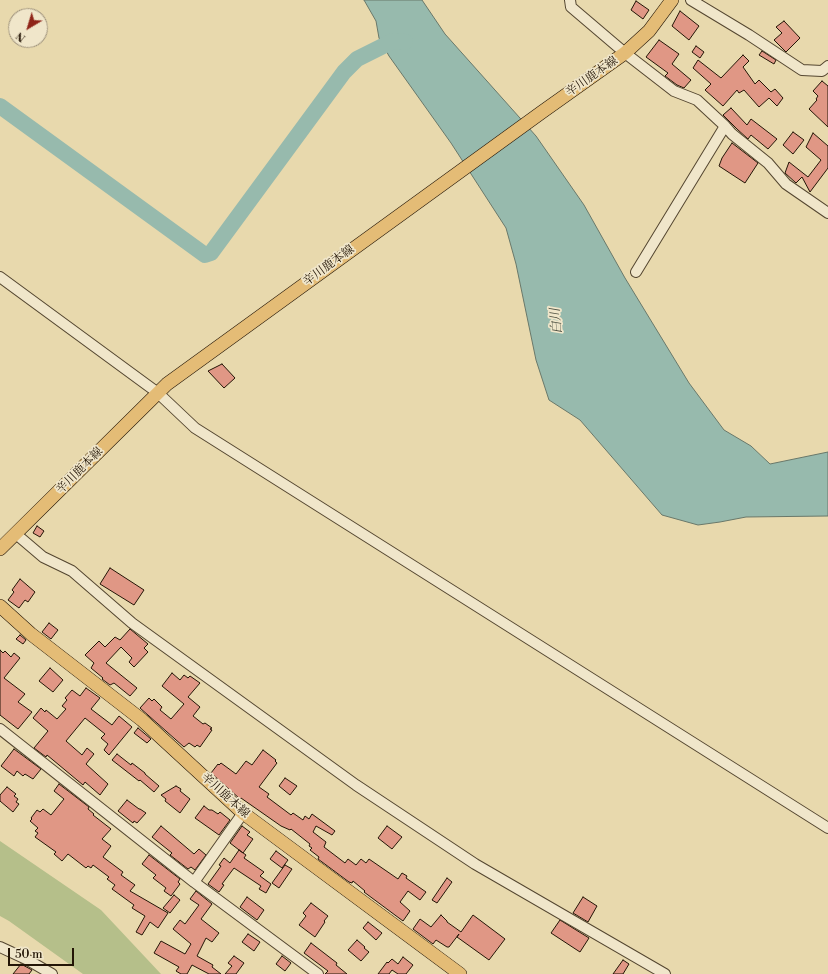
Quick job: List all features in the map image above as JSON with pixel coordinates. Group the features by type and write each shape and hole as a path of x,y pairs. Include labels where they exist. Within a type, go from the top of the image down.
{"main road":[{"name":"辛川鹿本線","path":"0,549 167,384 625,53 649,31 672,0"},
{"name":"辛川鹿本線","path":"0,606 31,634 142,720 243,813 460,974"}],"street":[{"path":"570,0 571,7 625,53 674,92 697,100 732,134 768,163 786,184 828,213"},
{"path":"692,0 802,70 822,72 828,66"},
{"path":"636,272 725,126"},
{"path":"0,276 158,393 195,428 828,828"},
{"path":"16,534 43,557 72,571 132,623 356,785 475,864 665,974"},
{"path":"0,729 194,882 318,974"},
{"path":"194,882 243,813"},
{"path":"0,946 52,974"}],"green space":[{"path":"0,841 101,910 161,974 83,974 0,916"}],"water":[{"name":"白川","path":"364,0 422,0 445,34 536,136 584,205 625,278 689,383 724,430 751,446 770,464 828,452 828,516 746,517 698,525 662,515 580,420 549,400 536,360 516,264 506,228 451,143 389,56 379,38 376,21"}],"building":[{"path":"636,1 649,10 643,19 631,10"},
{"path":"680,11 699,26 689,40 672,26"},
{"path":"784,21 800,38 786,52 774,40 782,33 776,27"},
{"path":"659,40 679,54 672,64 691,80 684,88 677,85 665,76 668,73 646,57"},
{"path":"696,46 704,52 700,58 692,52"},
{"path":"762,51 776,60 774,64 759,55"},
{"path":"743,55 749,61 743,67 755,84 759,80 771,92 775,89 783,98 777,106 769,98 759,107 744,90 739,93 737,90 723,106 705,90 711,84 693,68 698,60 721,78"},
{"path":"822,81 828,86 828,127 809,109 817,100 816,99 818,96 813,91"},
{"path":"731,108 747,125 751,119 777,139 768,149 751,135 748,139 723,115"},
{"path":"793,132 804,140 793,154 783,145"},
{"path":"813,133 828,146 828,168 810,192 802,177 796,183 785,173 789,162 808,177 821,160 806,147"},
{"path":"732,143 758,163 745,183 719,166 722,158"},
{"path":"222,364 235,378 224,388 208,371"},
{"path":"37,526 44,531 40,537 33,533"},
{"path":"110,568 144,590 134,605 100,584"},
{"path":"20,579 35,592 28,602 25,600 19,608 8,600 14,592 12,590"},
{"path":"49,623 58,630 51,639 42,632"},
{"path":"130,629 148,644 144,648 148,652 134,667 129,662 132,658 121,647 106,663 137,688 130,696 114,683 110,685 102,679 103,678 91,668 94,663 85,655 99,641 105,647 115,637 120,640"},
{"path":"20,635 26,640 23,644 16,639"},
{"path":"0,650 3,653 5,651 11,657 14,653 20,658 4,678 25,694 18,702 32,712 18,729 0,715"},
{"path":"50,668 63,680 53,692 39,681"},
{"path":"172,673 180,680 184,675 188,678 190,676 200,683 188,697 200,707 193,716 203,724 205,723 212,728 210,729 212,730 200,747 197,745 195,747 189,743 184,747 140,708 149,698 152,701 154,699 162,707 160,710 171,719 184,704 162,686"},
{"path":"86,688 100,698 91,709 112,725 119,716 132,727 109,755 104,750 108,744 101,738 105,734 85,718 66,741 82,755 87,748 94,754 86,764 108,784 100,795 85,782 83,785 47,755 46,757 34,748 48,731 33,718 41,708 57,719 66,709 62,706 67,700 65,698 72,690 80,696"},
{"path":"138,728 151,739 147,743 134,733"},
{"path":"14,749 41,769 33,779 25,774 23,776 17,771 14,776 1,766"},
{"path":"263,750 276,760 275,761 277,763 259,787 269,794 267,797 291,815 293,813 303,820 305,816 309,819 312,814 335,831 332,835 316,826 313,832 326,842 324,847 345,863 348,859 356,865 361,859 366,863 369,859 398,879 402,873 407,876 406,878 426,892 420,900 408,891 400,902 410,911 403,921 364,892 365,891 353,881 352,883 349,882 318,859 319,857 310,850 312,848 309,846 310,844 291,829 290,830 281,826 241,798 240,799 211,773 218,764 219,765 221,763 236,774 246,761 252,765"},
{"path":"117,754 131,765 132,763 159,786 154,792 112,760"},
{"path":"285,778 297,786 290,795 279,786"},
{"path":"59,784 89,807 88,809 94,814 93,815 111,829 102,839 111,846 103,857 123,872 121,875 135,885 130,891 168,913 158,928 150,922 142,935 136,932 145,916 132,908 134,905 112,889 115,885 107,879 109,877 93,865 91,868 88,866 86,868 68,854 62,861 54,854 56,852 35,837 38,833 35,831 38,828 30,821 32,819 31,818 37,810 40,812 43,809 51,815 64,799 54,791"},
{"path":"176,786 181,789 180,791 190,799 180,813 165,801 166,799 161,795"},
{"path":"7,787 16,794 14,796 18,799 16,802 19,804 13,812 0,801 0,795"},
{"path":"127,800 146,813 137,823 134,821 133,823 118,811"},
{"path":"204,806 218,814 220,812 230,820 219,835 195,818"},
{"path":"161,826 194,854 199,849 206,855 195,870 191,867 188,869 170,855 172,853 152,837"},
{"path":"242,826 250,832 247,835 253,839 243,853 230,843"},
{"path":"387,826 402,837 392,849 378,838"},
{"path":"239,850 246,855 244,858 264,872 260,876 271,884 266,893 259,889 261,886 234,868 222,884 224,885 219,892 208,884 221,866 219,865 224,858 230,863"},
{"path":"276,851 288,860 282,868 270,859"},
{"path":"149,855 180,879 178,882 180,884 171,896 164,891 166,888 153,878 156,875 142,864"},
{"path":"285,865 292,869 279,888 272,883"},
{"path":"447,878 452,882 437,903 432,900"},
{"path":"196,891 212,904 201,919 219,933 212,942 206,938 197,956 213,965 212,967 221,974 209,974 192,965 187,974 181,974 176,971 179,967 154,953 161,941 185,954 191,944 173,929 180,920 185,924 199,905 190,899"},
{"path":"174,895 180,900 170,913 163,908"},
{"path":"247,897 264,910 257,920 240,907"},
{"path":"583,897 597,906 588,922 573,913"},
{"path":"311,903 328,916 315,937 299,925 306,916 303,913"},
{"path":"441,915 447,922 461,932 473,915 505,939 489,960 457,937 459,934 449,947 447,947 436,940 433,944 413,929 420,919 431,927"},
{"path":"560,920 589,938 580,952 551,933"},
{"path":"368,922 382,933 376,940 363,928"},
{"path":"248,934 260,942 254,951 242,942"},
{"path":"357,940 369,952 361,961 348,950"},
{"path":"311,943 337,963 336,965 347,974 325,974 328,971 304,953"},
{"path":"234,956 244,963 236,974 225,974 232,966 228,963"},
{"path":"282,956 291,963 285,971 276,964"},
{"path":"403,957 413,965 406,974 398,974 392,970 389,974 378,974 387,962 388,963 392,959 398,964"},
{"path":"623,960 629,964 623,974 613,974"},
{"path":"21,964 32,970 29,974 13,974"}],"waterway":[{"path":"0,106 205,255 211,253 344,72 357,59 393,41 405,42"}]}
